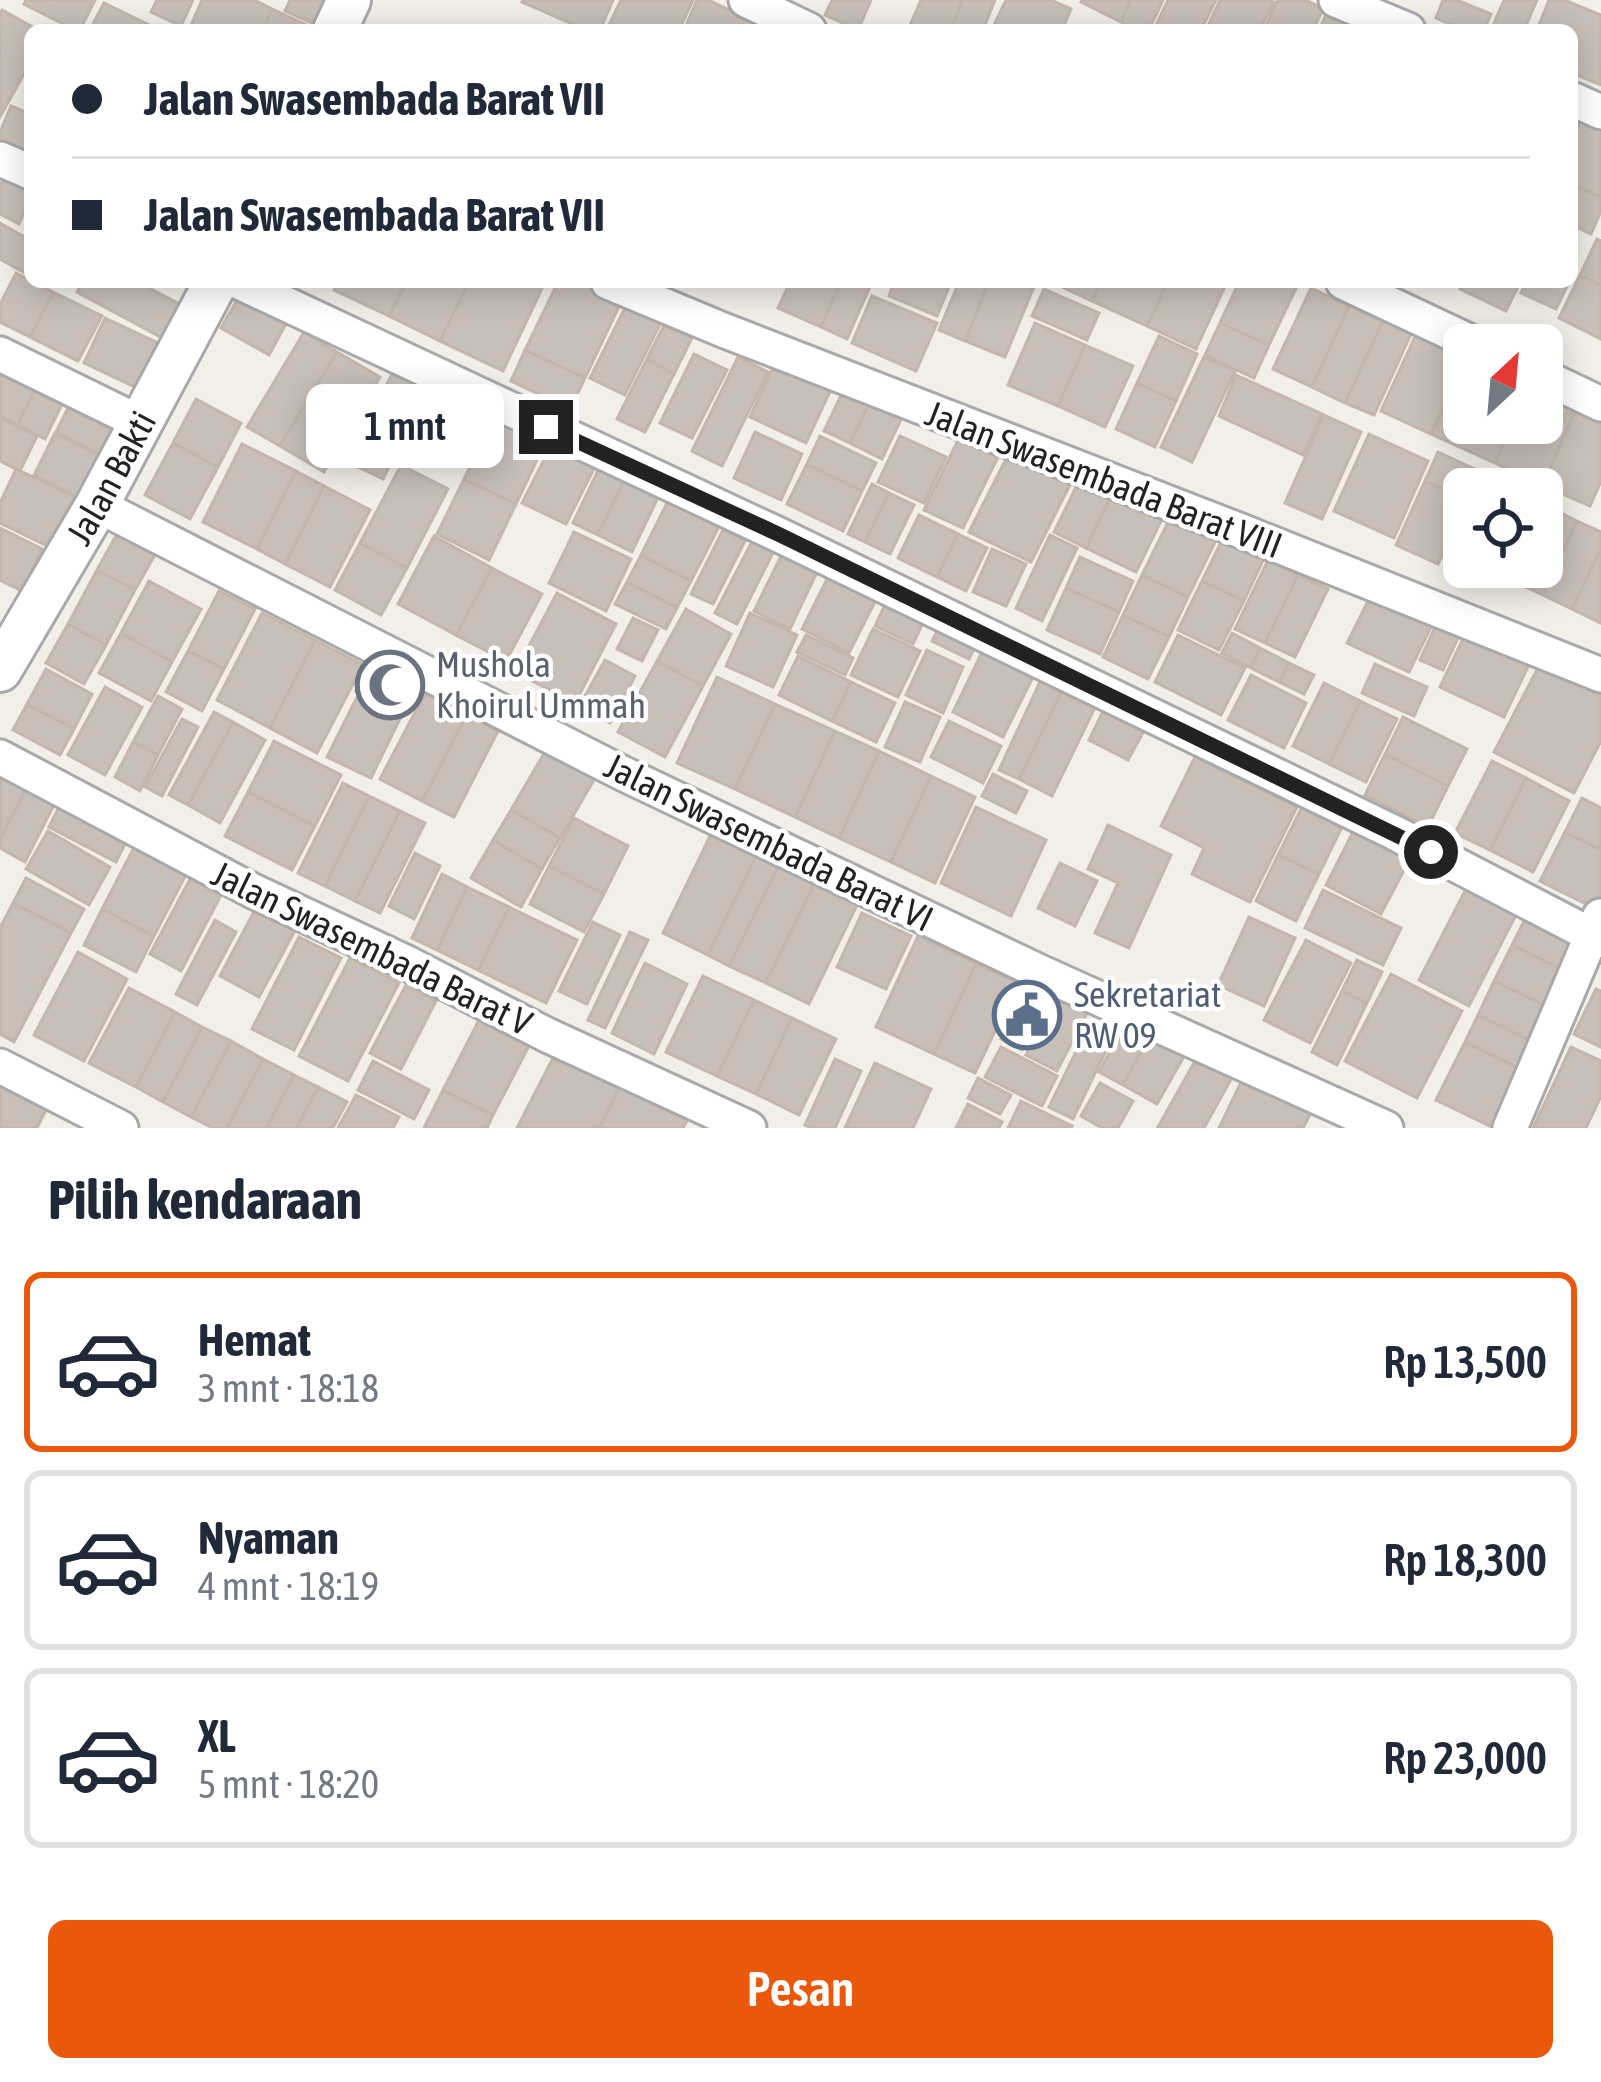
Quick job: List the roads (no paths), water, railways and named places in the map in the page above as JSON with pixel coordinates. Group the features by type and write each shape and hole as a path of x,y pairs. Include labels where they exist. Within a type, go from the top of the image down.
{"street":[{"path":"746,0 796,24"},
{"path":"1336,0 1394,24"},
{"name":"Jalan Bakti","path":"0,670 97,505 213,288"},
{"path":"252,288 799,544 1598,930 1510,1128"},
{"name":"Jalan Swasembada Barat VIII","path":"623,288 1601,675"},
{"path":"1356,288 1443,329"},
{"path":"0,353 141,423"},
{"path":"1563,386 1601,404"},
{"name":"Jalan Swasembada Barat VI","path":"97,505 622,772 1040,972 1386,1128"},
{"name":"Jalan Swasembada Barat V","path":"0,757 254,891 749,1128"},
{"path":"0,1066 121,1128"}],"place":[{"name":"Mushola Khoirul Ummah","path":"390,685"},
{"name":"Sekretariat RW 09","path":"1027,1015"}]}
